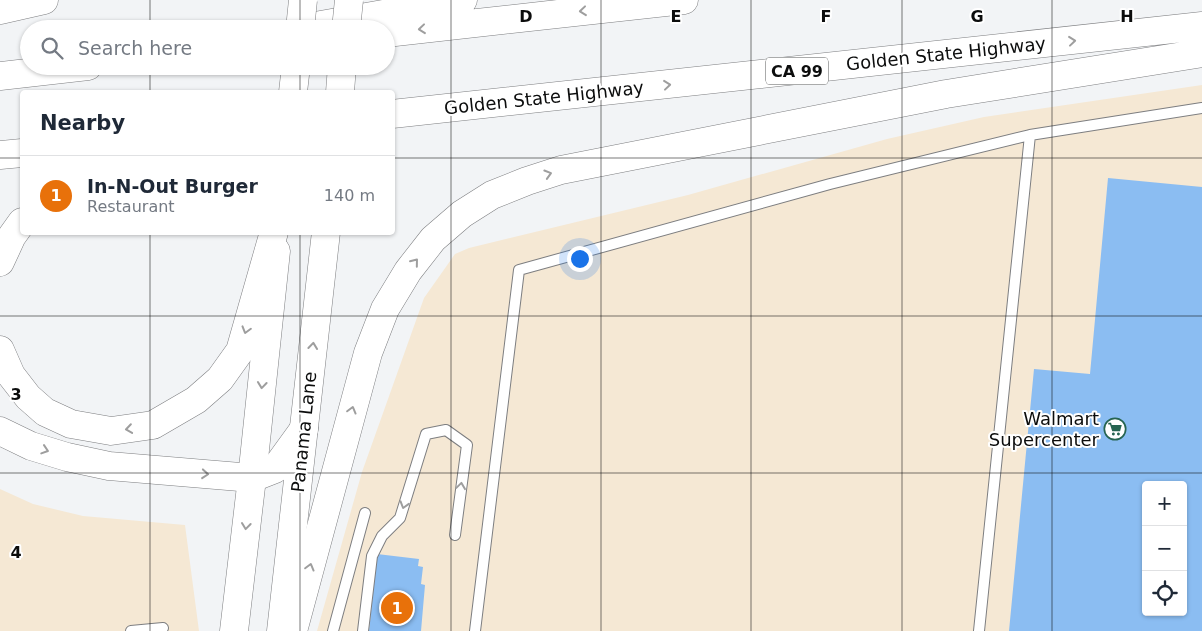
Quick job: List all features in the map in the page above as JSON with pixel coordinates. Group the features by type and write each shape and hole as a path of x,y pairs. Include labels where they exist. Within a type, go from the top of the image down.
{"main road":[{"path":"0,10 44,0"},
{"path":"300,20 303,0"},
{"path":"347,20 349,0"},
{"path":"350,20 463,0"},
{"path":"395,32 684,0"},
{"name":"Golden State Highway","path":"395,114 1202,26"},
{"path":"293,631 368,353 385,309 408,271 433,239 462,214 492,195 562,170 946,94 1202,54"},
{"path":"0,76 20,74"},
{"path":"293,90 295,75"},
{"path":"340,90 341,75"},
{"path":"395,125 569,96"},
{"path":"0,155 20,153"},
{"path":"0,262 12,236 20,225"},
{"path":"0,350 11,375 28,397 45,412 71,424 110,431 153,425 196,400 220,379 240,351 273,235"},
{"path":"234,631 278,235"},
{"name":"Panama Lane","path":"281,631 326,235"},
{"path":"0,431 32,446 67,457 109,466 252,478 275,469 304,429"}],"lane":[{"path":"475,631 519,270 830,184 1030,135 1202,108"},
{"path":"979,631 1030,135"},
{"path":"363,631 372,556 382,536 400,518 426,434 446,430 467,445 455,535"},
{"path":"333,631 365,513"},
{"path":"131,631 163,628"}],"shaded area":[{"path":"1202,85 1202,631 317,631 362,472 424,298 455,254 469,248 688,195 887,139 984,117"},
{"path":"0,489 33,504 83,516 185,525 199,631 0,631"}],"building":[{"name":"Walmart Supercenter","path":"1108,178 1202,187 1202,631 1009,631 1034,369 1090,374"},
{"path":"377,554 419,559 418,566 423,567 421,584 425,585 421,631 369,631"}],"place":[{"name":"Walmart Supercenter","path":"1115,429"},
{"name":"In-N-Out Burger","path":"397,608"}]}
